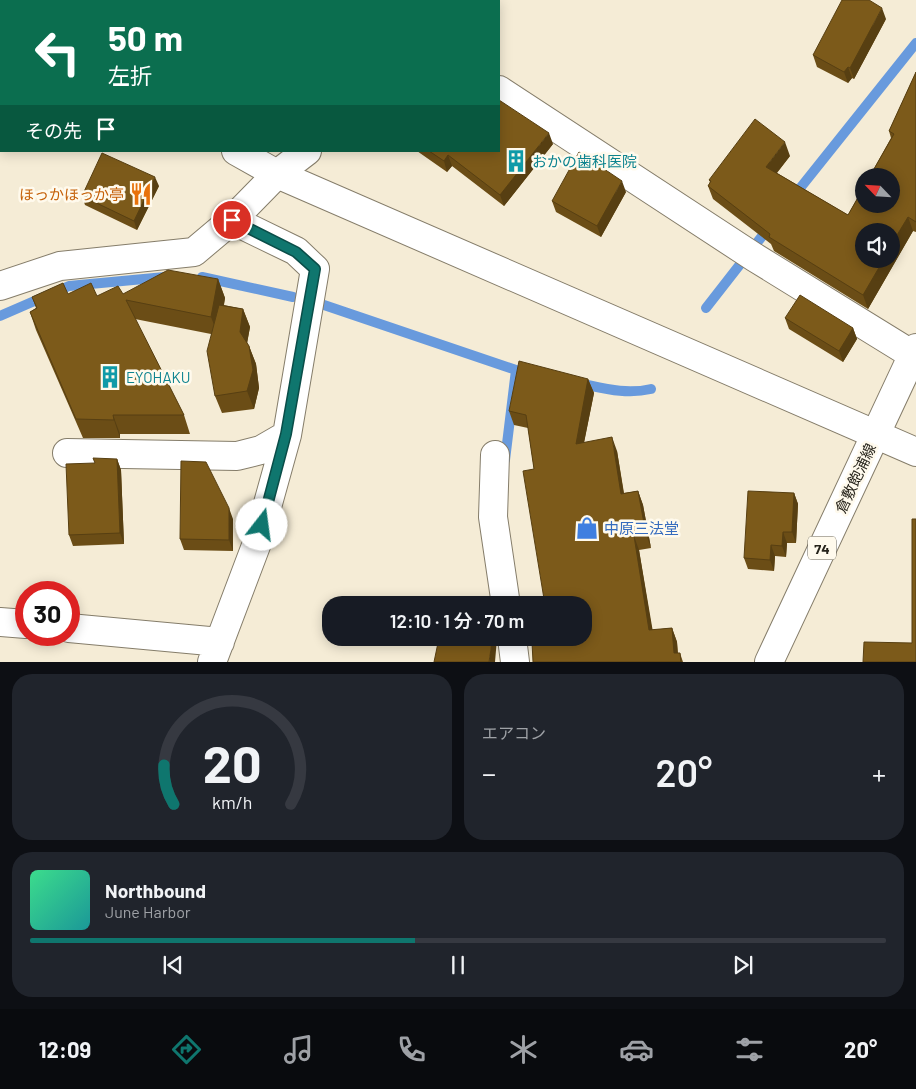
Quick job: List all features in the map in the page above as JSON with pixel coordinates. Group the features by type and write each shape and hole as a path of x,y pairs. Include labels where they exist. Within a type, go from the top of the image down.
{"street":[{"path":"500,91 749,253 914,351"},
{"path":"238,152 277,174 916,452"},
{"path":"0,286 60,266 194,252 232,220 277,174 306,152"},
{"path":"80,630 216,652 257,543 286,434 315,269 296,252 232,220"},
{"name":"倉敷飽浦線","path":"769,662 914,351"},
{"path":"67,454 237,456 260,450 286,434"},
{"path":"495,455 493,516 505,596"},
{"path":"0,622 15,623"},
{"path":"513,646 514,662"}],"building":[{"path":"842,0 869,0 882,8 850,68 848,67 844,72 813,55"},
{"path":"916,72 916,222 908,217 900,230 900,223 855,223 855,268 879,268 863,295 769,237 770,234 708,186 711,181 709,180 755,119 785,142 766,167 848,215 855,203 855,213 900,213 900,168 875,168 894,134 889,131"},
{"path":"500,101 549,133 500,195 448,155 444,161 430,152 500,152"},
{"path":"579,152 622,181 597,226 552,201"},
{"path":"102,153 155,177 134,221 82,196"},
{"name":"EYOHAKU","path":"168,270 218,279 211,317 126,300 184,415 113,415 114,420 76,419 30,312 37,308 32,297 63,283 68,294 91,283 97,296 118,286 123,294"},
{"path":"800,295 853,328 839,351 785,318"},
{"path":"219,305 243,309 240,332 249,346 253,370 247,391 215,396 207,351"},
{"path":"519,361 588,379 576,444 612,437 621,494 638,491 646,534 634,536 649,630 672,628 674,653 680,653 681,662 533,662 532,646 592,646 592,596 544,596 523,471 534,469 526,415 509,411"},
{"path":"93,458 117,459 120,533 69,535 66,464 95,463"},
{"path":"181,461 206,462 229,508 229,540 180,539"},
{"path":"748,491 794,493 792,532 783,532 782,546 771,545 770,560 744,558"},
{"path":"912,519 916,519 916,662 863,662 864,642 912,643"},
{"path":"437,646 491,646 489,662 434,662"}],"waterway":[{"path":"793,197 916,43"},
{"path":"706,308 770,226"},
{"path":"0,316 69,286 165,277"},
{"path":"202,277 293,297"},
{"path":"324,305 516,370 505,460"},
{"path":"578,383 623,391 651,389"}],"place":[{"name":"おかの歯科医院","path":"516,161"},
{"name":"ほっかほっか亭","path":"141,194"},
{"name":"EYOHAKU","path":"110,377"},
{"name":"中原三法堂","path":"587,528"}],"route":[{"path":"232,220 296,252 315,269 286,434 262,525"}]}
